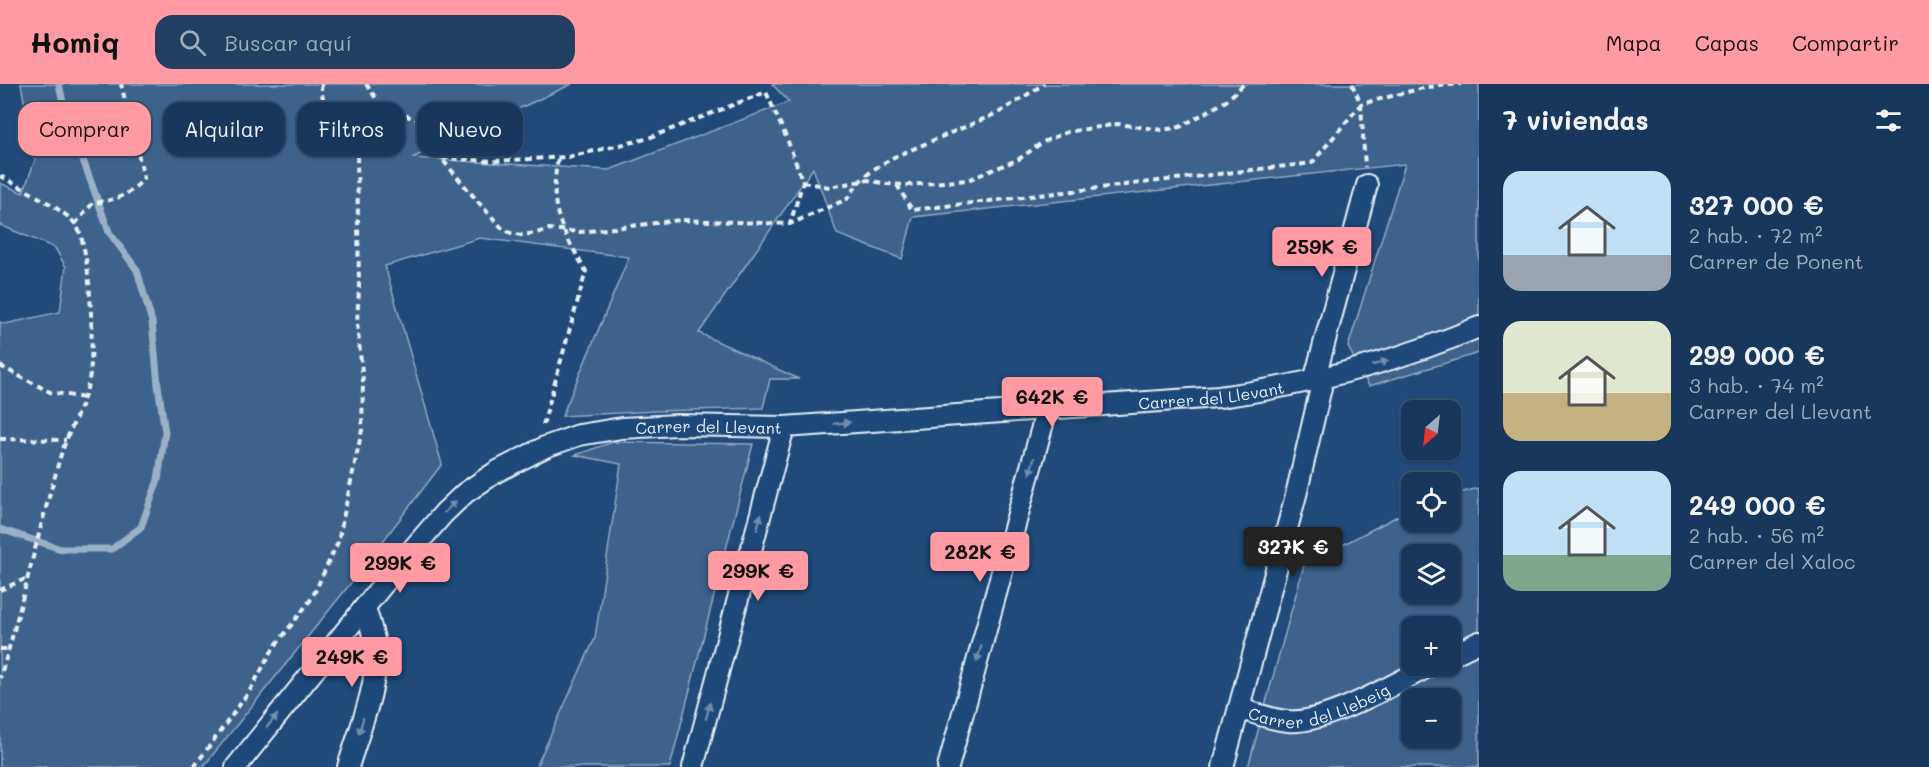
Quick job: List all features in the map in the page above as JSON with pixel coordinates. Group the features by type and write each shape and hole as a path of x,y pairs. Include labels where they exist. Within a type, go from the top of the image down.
{"street":[{"path":"1223,767 1296,495 1319,380 1367,185"},
{"path":"1319,380 1403,357 1479,327"},
{"name":"Carrer del Llevant","path":"236,767 426,533 465,493 496,472 535,451 579,435 622,428 677,425 784,427 1219,397 1255,393 1319,380"},
{"path":"948,767 1047,409"},
{"path":"693,767 784,427"},
{"path":"348,767 374,673 375,644 365,607"},
{"path":"1461,651 1479,642"},
{"name":"Carrer del Llebeig","path":"1239,708 1288,721 1310,720 1332,713 1409,676"}],"path":[{"path":"75,224 93,203 113,200 133,191 144,178 121,84"},
{"path":"322,84 324,102"},
{"path":"366,84 379,102"},
{"path":"405,115 418,120 430,132 441,158 502,228 511,233 521,235 549,230 580,232 680,220 790,224 847,199 860,181 894,157 1000,112 1044,84"},
{"path":"803,182 829,187 860,181 909,185 968,180 1018,159 1043,142 1067,132 1118,124 1162,130 1180,127 1226,100 1244,84"},
{"path":"1352,84 1360,104 1367,185"},
{"path":"897,185 912,210 1312,163 1360,104 1427,87 1461,84"},
{"path":"441,158 493,161 568,157 645,139 766,92 803,182 790,224"},
{"path":"194,767 249,692 273,649 312,598 338,542 362,430 363,381 357,323 359,288 357,156"},
{"path":"535,451 586,272 562,230 554,200 554,179 558,158"},
{"path":"0,176 65,215 75,224 82,240 91,311 92,352 85,398 66,440 41,522 0,678"},
{"path":"0,366 50,393 85,398"},
{"path":"0,439 66,440"},
{"path":"0,590 27,577"},
{"path":"0,649 9,648"}],"shaded area":[{"path":"21,84 572,84 523,107 523,102 417,102 417,156 412,158 609,170 789,102 772,84 1479,84 1479,353 1369,386 1348,347 1405,164 913,217 902,259 837,234 813,168 699,333 799,379 770,379 763,408 562,416 629,257 480,238 385,266 442,464 347,588 203,767 0,767 0,322 5,324 60,312 66,267 55,248 0,225 0,183 23,193 35,160 34,156 151,156 151,102 24,102"},
{"path":"613,442 753,444 670,767 536,767 595,638 621,464 575,455"},
{"path":"1479,488 1479,767 1248,767 1304,565 1401,514 1401,532 1461,532 1461,492"}],"waterway":[{"path":"0,529 61,549 112,549 141,527 158,480 165,432 152,322 137,270 109,232 64,107 59,84"}]}
